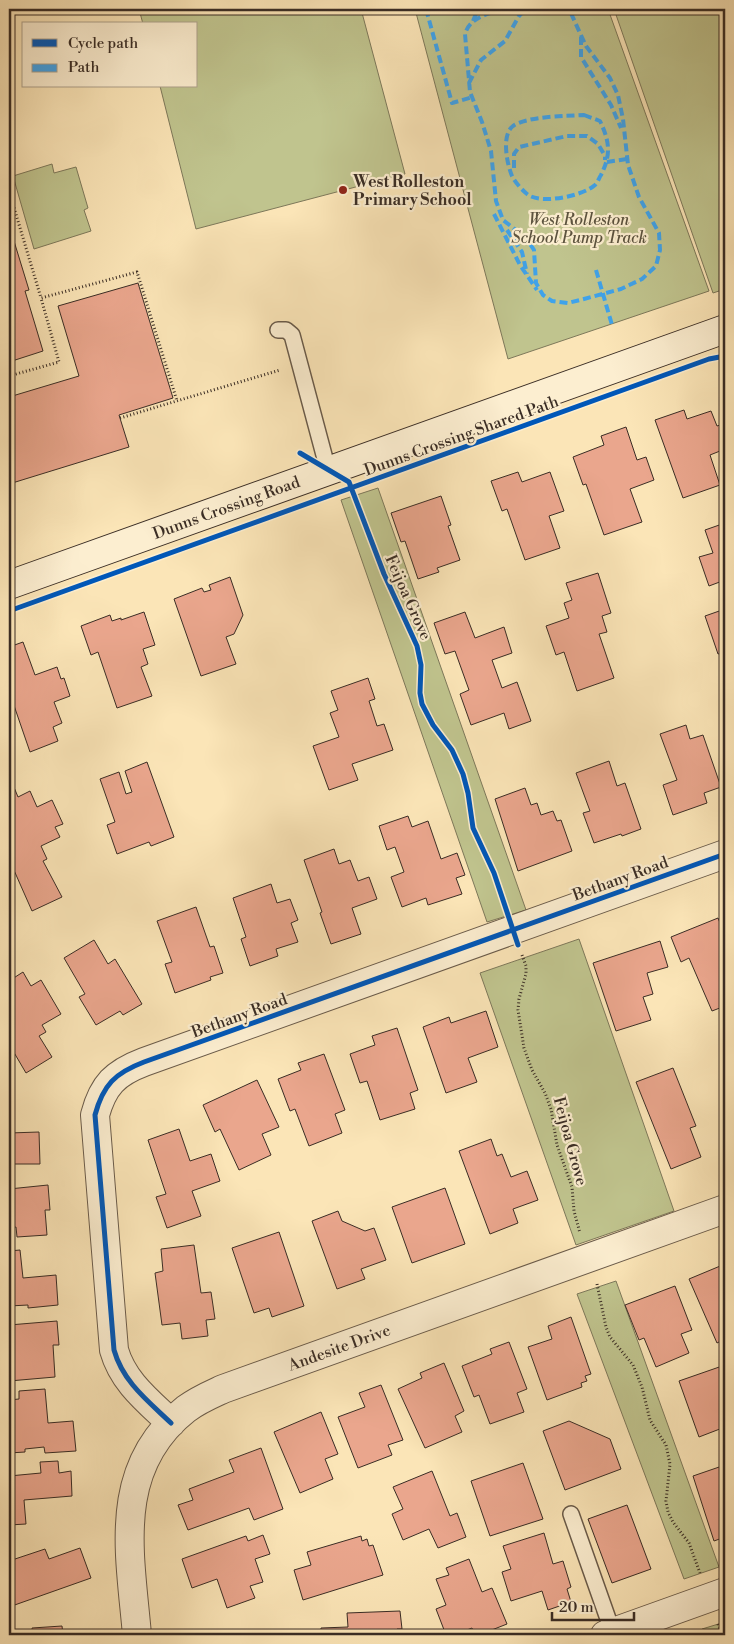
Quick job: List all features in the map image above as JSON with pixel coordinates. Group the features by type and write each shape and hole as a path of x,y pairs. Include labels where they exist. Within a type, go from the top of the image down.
{"street":[{"name":"Dunns Crossing Road","path":"9,586 725,329"},
{"name":"Bethany Road","path":"172,1423 133,1386 117,1362 114,1350 95,1115 99,1100 106,1087 117,1075 128,1068 516,937 725,854"},
{"name":"Andesite Drive","path":"137,1635 129,1535 133,1493 139,1474 158,1439 187,1409 223,1388 725,1209"},
{"path":"609,1634 717,1595"}],"lane":[{"path":"278,330 286,330 292,335 328,470"},
{"path":"571,1514 609,1634"}],"path":[{"path":"9,191 59,362 9,376"},
{"path":"41,298 138,272 177,401"},
{"path":"120,418 283,370"}],"green space":[{"path":"139,9 361,9 405,174 196,229 161,88 198,88 198,22 142,22"},
{"name":"West Rolleston School Pump Track","path":"415,9 608,9 709,291 508,359"},
{"path":"614,9 725,9 725,289 713,293"},
{"path":"52,164 54,173 76,167 88,208 84,210 91,231 34,249 13,176"},
{"path":"378,488 526,910 487,922 341,500"},
{"path":"579,939 674,1211 576,1245 480,973"},
{"path":"616,1281 719,1567 684,1579 577,1294"},
{"path":"725,1622 725,1635 704,1635 702,1629"}],"building":[{"path":"9,228 29,290 25,291 43,351 9,362"},
{"path":"138,283 173,398 119,415 129,447 9,484 9,397 79,376 58,306"},
{"path":"684,410 687,419 711,411 717,426 723,424 725,449 710,455 720,485 683,498 655,420"},
{"path":"626,427 637,460 646,457 654,480 630,489 642,522 604,535 586,484 583,485 573,457 604,445 601,436"},
{"path":"518,472 522,482 550,472 564,511 549,516 560,548 525,560 507,509 502,511 491,481"},
{"path":"441,496 451,525 448,526 460,560 437,568 439,572 418,579 405,541 401,542 391,513"},
{"path":"725,523 725,580 709,586 699,557 713,553 705,530"},
{"path":"598,573 611,613 602,616 607,632 599,634 614,678 577,691 564,652 556,655 546,626 569,618 564,603 572,600 566,583"},
{"path":"230,577 243,615 234,634 226,637 236,664 201,676 174,599 202,588 204,592 211,590 209,585"},
{"path":"725,609 725,652 718,654 705,616"},
{"path":"144,612 155,645 143,649 148,664 141,667 152,696 117,708 98,652 91,655 81,626 110,615 112,621"},
{"path":"465,612 475,638 504,627 512,653 492,660 502,688 517,682 531,721 509,729 504,713 471,725 460,694 469,690 455,651 445,654 434,623"},
{"path":"23,642 35,675 57,667 61,679 64,678 70,696 54,702 62,723 53,727 58,741 30,752 9,691 9,647"},
{"path":"368,678 375,699 369,701 377,726 384,724 393,750 352,764 358,780 329,790 313,746 339,737 330,713 338,710 331,691"},
{"path":"686,725 690,739 703,735 721,787 704,793 707,803 673,815 663,785 677,780 660,734"},
{"path":"609,761 617,786 625,783 641,829 594,843 583,813 590,811 576,773"},
{"path":"147,762 174,837 151,846 149,842 117,854 107,825 115,822 100,779 119,772 126,794 132,792 125,771"},
{"path":"11,780 18,797 30,791 37,807 52,800 63,824 55,827 60,837 41,846 47,859 43,861 62,897 32,911 9,859 9,781"},
{"path":"525,788 531,805 537,803 541,815 553,811 557,821 561,820 572,851 518,871 495,799"},
{"path":"408,816 412,827 428,821 441,859 457,853 465,875 456,878 462,894 428,905 426,898 402,907 391,877 404,872 395,847 387,850 379,826"},
{"path":"334,849 339,864 350,860 358,881 369,877 377,899 352,908 361,934 331,944 304,860"},
{"path":"271,884 277,903 290,899 298,920 291,923 298,942 276,949 278,956 250,966 241,939 246,937 233,898"},
{"path":"196,907 210,947 214,946 223,973 210,977 211,980 175,993 165,964 172,962 157,921"},
{"path":"718,918 725,935 725,1006 712,1011 689,958 681,962 671,937"},
{"path":"94,940 108,964 115,959 142,1004 123,1015 120,1011 96,1025 79,997 85,994 64,958"},
{"path":"660,941 668,967 647,973 653,994 643,997 651,1020 616,1031 593,963"},
{"path":"23,972 31,986 41,980 61,1014 42,1025 46,1032 39,1036 52,1057 26,1073 9,1044 9,1039 11,1038 9,1034 9,981"},
{"path":"486,1011 498,1047 468,1058 477,1082 446,1093 423,1027 449,1017 451,1023"},
{"path":"397,1028 418,1090 410,1093 415,1109 380,1120 367,1081 360,1083 350,1054 375,1045 372,1036"},
{"path":"324,1054 345,1110 335,1114 342,1133 309,1146 295,1109 290,1111 278,1079 301,1070 298,1063"},
{"path":"673,1068 696,1126 690,1128 701,1157 671,1169 636,1082"},
{"path":"257,1080 279,1127 262,1134 271,1155 239,1170 220,1129 215,1132 203,1105"},
{"path":"179,1129 190,1161 211,1154 220,1181 192,1191 201,1216 167,1228 156,1197 166,1194 148,1140"},
{"path":"39,1132 40,1164 9,1164 9,1133"},
{"path":"491,1139 497,1156 502,1154 511,1177 527,1171 538,1200 513,1209 518,1223 490,1234 459,1151"},
{"path":"48,1185 50,1210 45,1210 47,1235 17,1237 16,1227 9,1228 9,1189"},
{"path":"445,1188 465,1244 412,1263 392,1207"},
{"path":"338,1211 342,1221 365,1231 374,1228 386,1260 361,1269 365,1279 337,1289 312,1221"},
{"path":"279,1232 304,1306 272,1317 269,1308 254,1313 232,1248"},
{"path":"194,1245 201,1293 211,1292 215,1319 206,1320 208,1336 182,1339 180,1323 162,1325 155,1273 163,1271 161,1249"},
{"path":"20,1250 23,1278 56,1275 58,1305 28,1308 28,1305 9,1306 9,1251"},
{"path":"725,1264 725,1339 717,1343 689,1279"},
{"path":"675,1286 692,1330 681,1334 689,1353 656,1367 644,1338 639,1340 625,1305"},
{"path":"571,1317 591,1374 585,1376 587,1381 581,1383 582,1387 547,1400 528,1347 552,1339 548,1326"},
{"path":"57,1321 59,1345 53,1345 55,1377 9,1381 9,1325"},
{"path":"509,1342 527,1389 517,1393 524,1412 490,1424 479,1395 474,1397 462,1366 492,1354 490,1349"},
{"path":"444,1363 464,1411 455,1416 462,1432 425,1448 398,1389 422,1378 420,1373"},
{"path":"725,1365 725,1412 721,1414 725,1427 699,1437 679,1381"},
{"path":"381,1385 403,1440 388,1445 392,1455 358,1468 338,1417 365,1407 359,1393"},
{"path":"45,1389 48,1423 73,1421 76,1451 45,1453 44,1447 25,1449 25,1452 9,1453 9,1400 19,1399 19,1391"},
{"path":"321,1412 338,1454 325,1459 333,1479 300,1493 274,1432"},
{"path":"569,1421 610,1439 621,1469 565,1490 543,1431"},
{"path":"261,1448 283,1509 254,1520 249,1508 188,1530 178,1505 193,1500 189,1489 234,1472 229,1460"},
{"path":"58,1461 59,1473 71,1471 72,1496 24,1500 26,1524 9,1525 9,1476 41,1473 40,1462"},
{"path":"523,1463 543,1519 490,1536 471,1481"},
{"path":"725,1465 725,1537 714,1541 693,1476"},
{"path":"432,1471 450,1516 457,1513 466,1537 438,1548 429,1529 403,1540 392,1514 403,1509 393,1487"},
{"path":"627,1505 651,1569 612,1583 588,1519"},
{"path":"544,1533 553,1564 563,1561 571,1587 567,1589 571,1602 548,1610 542,1591 511,1601 502,1572 511,1569 503,1546"},
{"path":"263,1535 270,1554 255,1559 263,1582 250,1586 255,1598 227,1608 217,1579 192,1588 182,1559 246,1536 248,1541"},
{"path":"361,1536 362,1541 367,1539 369,1546 373,1545 383,1575 303,1600 294,1570 311,1565 307,1552"},
{"path":"80,1548 91,1578 9,1607 9,1561 45,1549 49,1559"},
{"path":"469,1559 482,1592 492,1588 507,1624 479,1635 475,1635 472,1628 454,1635 446,1635 436,1609 446,1605 436,1579 449,1575 446,1568"},
{"path":"400,1611 402,1629 397,1629 397,1635 321,1635 321,1628 348,1627 347,1613"},
{"path":"62,1626 63,1635 33,1635 32,1628"},
{"path":"249,1632 250,1635 227,1635"}],"marked path":[{"path":"426,9 452,103 473,97"},
{"path":"473,21 478,9"},
{"path":"503,9 475,20 467,28 465,34 470,92 491,151 496,201 503,220 526,238 534,250 536,283 543,295 552,301 568,303 621,289 642,279 656,266 660,250 659,233 639,197 628,165 623,119 618,95 610,78 586,46 569,9"},
{"path":"469,83 481,60 505,41 519,16 526,9"},
{"path":"581,37 581,57 611,105 621,128"},
{"path":"584,115 600,121 606,135 608,155 596,184 581,193 561,198 541,199 527,194 515,181 510,171 506,150 509,130 513,126 528,120 584,115"},
{"path":"514,168 514,154 519,147 567,136 587,136 598,144 605,156 605,160"},
{"path":"607,162 627,159"},
{"path":"494,214 520,265 537,290"},
{"path":"507,230 522,252 527,274"},
{"path":"596,270 612,325"}],"cycle path":[{"name":"Dunns Crossing Shared Path","path":"9,611 709,359 725,356"},
{"name":"Feijoa Grove","path":"300,453 349,482 384,574 417,646 421,665 420,693 422,704 433,725 452,750 463,774 473,828 494,873 518,945"},
{"path":"171,1423 137,1390 123,1372 114,1350 95,1115 102,1096 112,1081 125,1071 144,1062 725,854"}],"place":[{"name":"West Rolleston Primary School","path":"343,190"}]}
